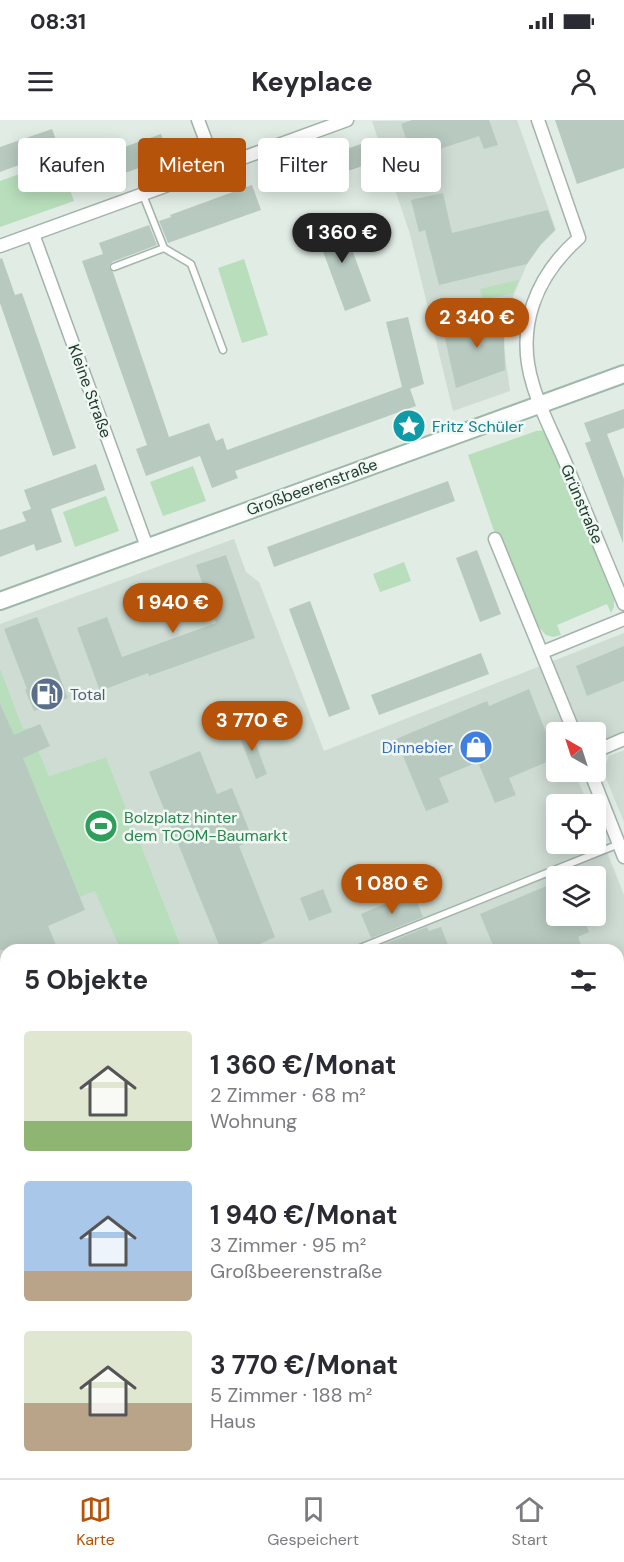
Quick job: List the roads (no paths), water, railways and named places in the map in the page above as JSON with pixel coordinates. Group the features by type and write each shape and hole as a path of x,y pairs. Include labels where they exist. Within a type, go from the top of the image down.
{"street":[{"path":"198,120 205,138"},
{"path":"246,157 347,120"},
{"name":"Grünstraße","path":"538,120 579,238 553,264 543,279 530,314 526,350 533,386 624,604"},
{"path":"0,246 151,192"},
{"name":"Kleine Straße","path":"33,234 147,547"},
{"name":"Großbeerenstraße","path":"0,601 624,374"},
{"path":"495,539 570,722"},
{"path":"543,652 624,619"},
{"path":"606,747 624,739"},
{"path":"594,782 624,857"}],"lane":[{"path":"143,195 164,248 191,264 223,350"},
{"path":"114,267 164,248"},
{"path":"370,944 619,844"}],"place":[{"name":"Fritz Schüler","path":"409,426"},
{"name":"Total","path":"47,694"},
{"name":"Dinnebier","path":"476,747"},
{"name":"Bolzplatz hinter dem TOOM-Baumarkt","path":"101,826"}]}
